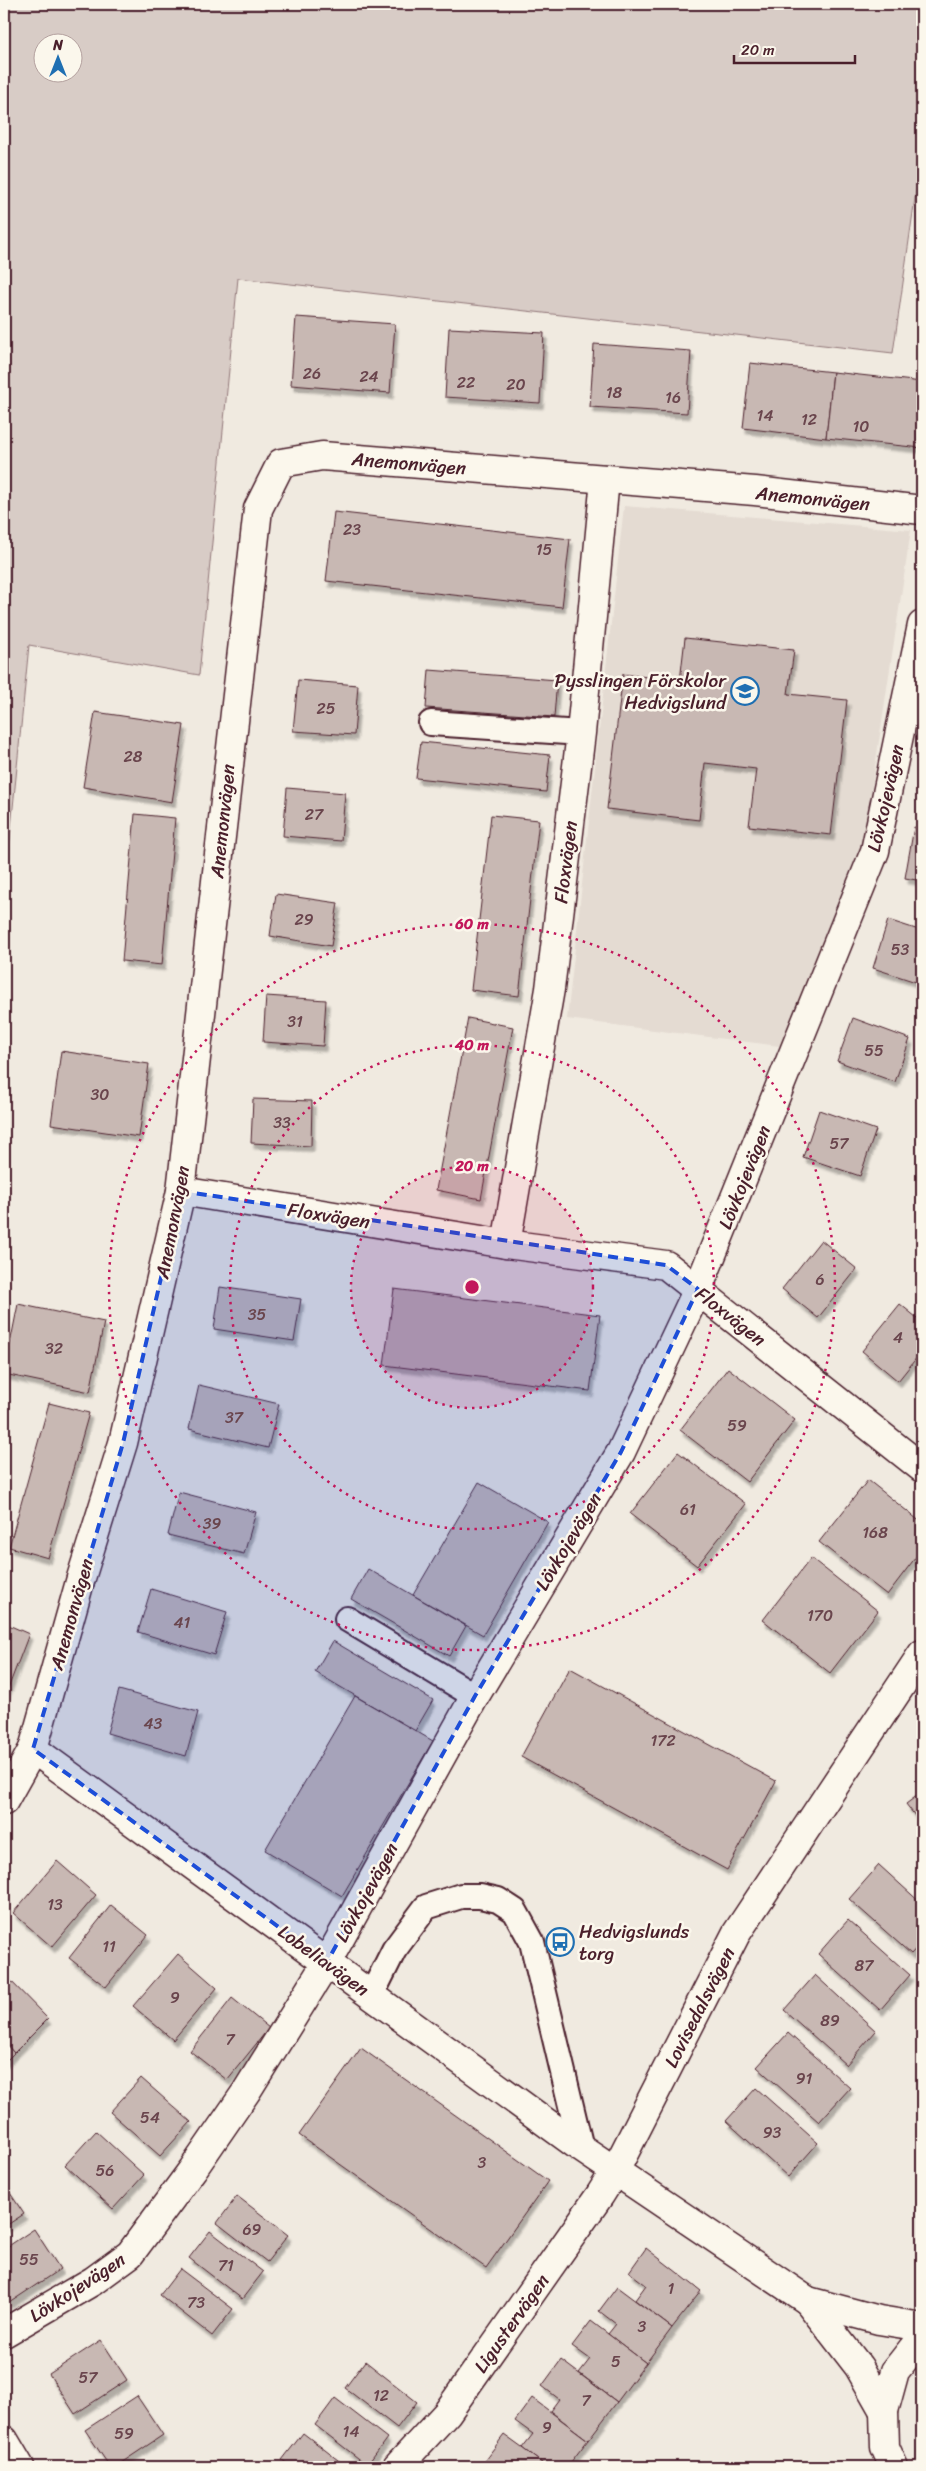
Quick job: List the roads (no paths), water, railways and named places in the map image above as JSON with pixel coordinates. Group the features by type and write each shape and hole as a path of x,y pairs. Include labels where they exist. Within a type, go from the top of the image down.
{"street":[{"name":"Anemonvägen","path":"4,1801 33,1749 81,1578 123,1443 181,1191 258,509 281,463 322,456 755,491 922,510"},
{"name":"Floxvägen","path":"506,1244 550,990 581,733 605,479"},
{"name":"Lövkojevägen","path":"4,2334 93,2281 130,2254 193,2169 246,2092 327,1962 475,1696 621,1452 698,1289 875,851 922,625"},
{"name":"Floxvägen","path":"181,1191 506,1244 666,1265 922,1468"},
{"name":"Lovisedalsvägen","path":"615,2171 736,1934 922,1654"},
{"name":"Lobeliavägen","path":"33,1749 615,2171"},
{"path":"615,2171 808,2301 859,2367 884,2411"},
{"name":"Ligustervägen","path":"397,2467 447,2413 504,2335 615,2171"},
{"path":"808,2301 880,2320 922,2327"},
{"path":"886,2460 884,2411 895,2371 918,2343 922,2341"},
{"path":"4,2440 20,2467"}],"lane":[{"path":"431,723 581,733"},
{"path":"347,1619 475,1696"},
{"path":"372,1994 394,1950 426,1907 461,1896 480,1896 498,1900 515,1910 532,1942 581,2148"}],"place":[{"name":"Pysslingen Förskolor Hedvigslund","path":"745,691"},
{"name":"Hedvigslunds torg","path":"560,1942"}]}
